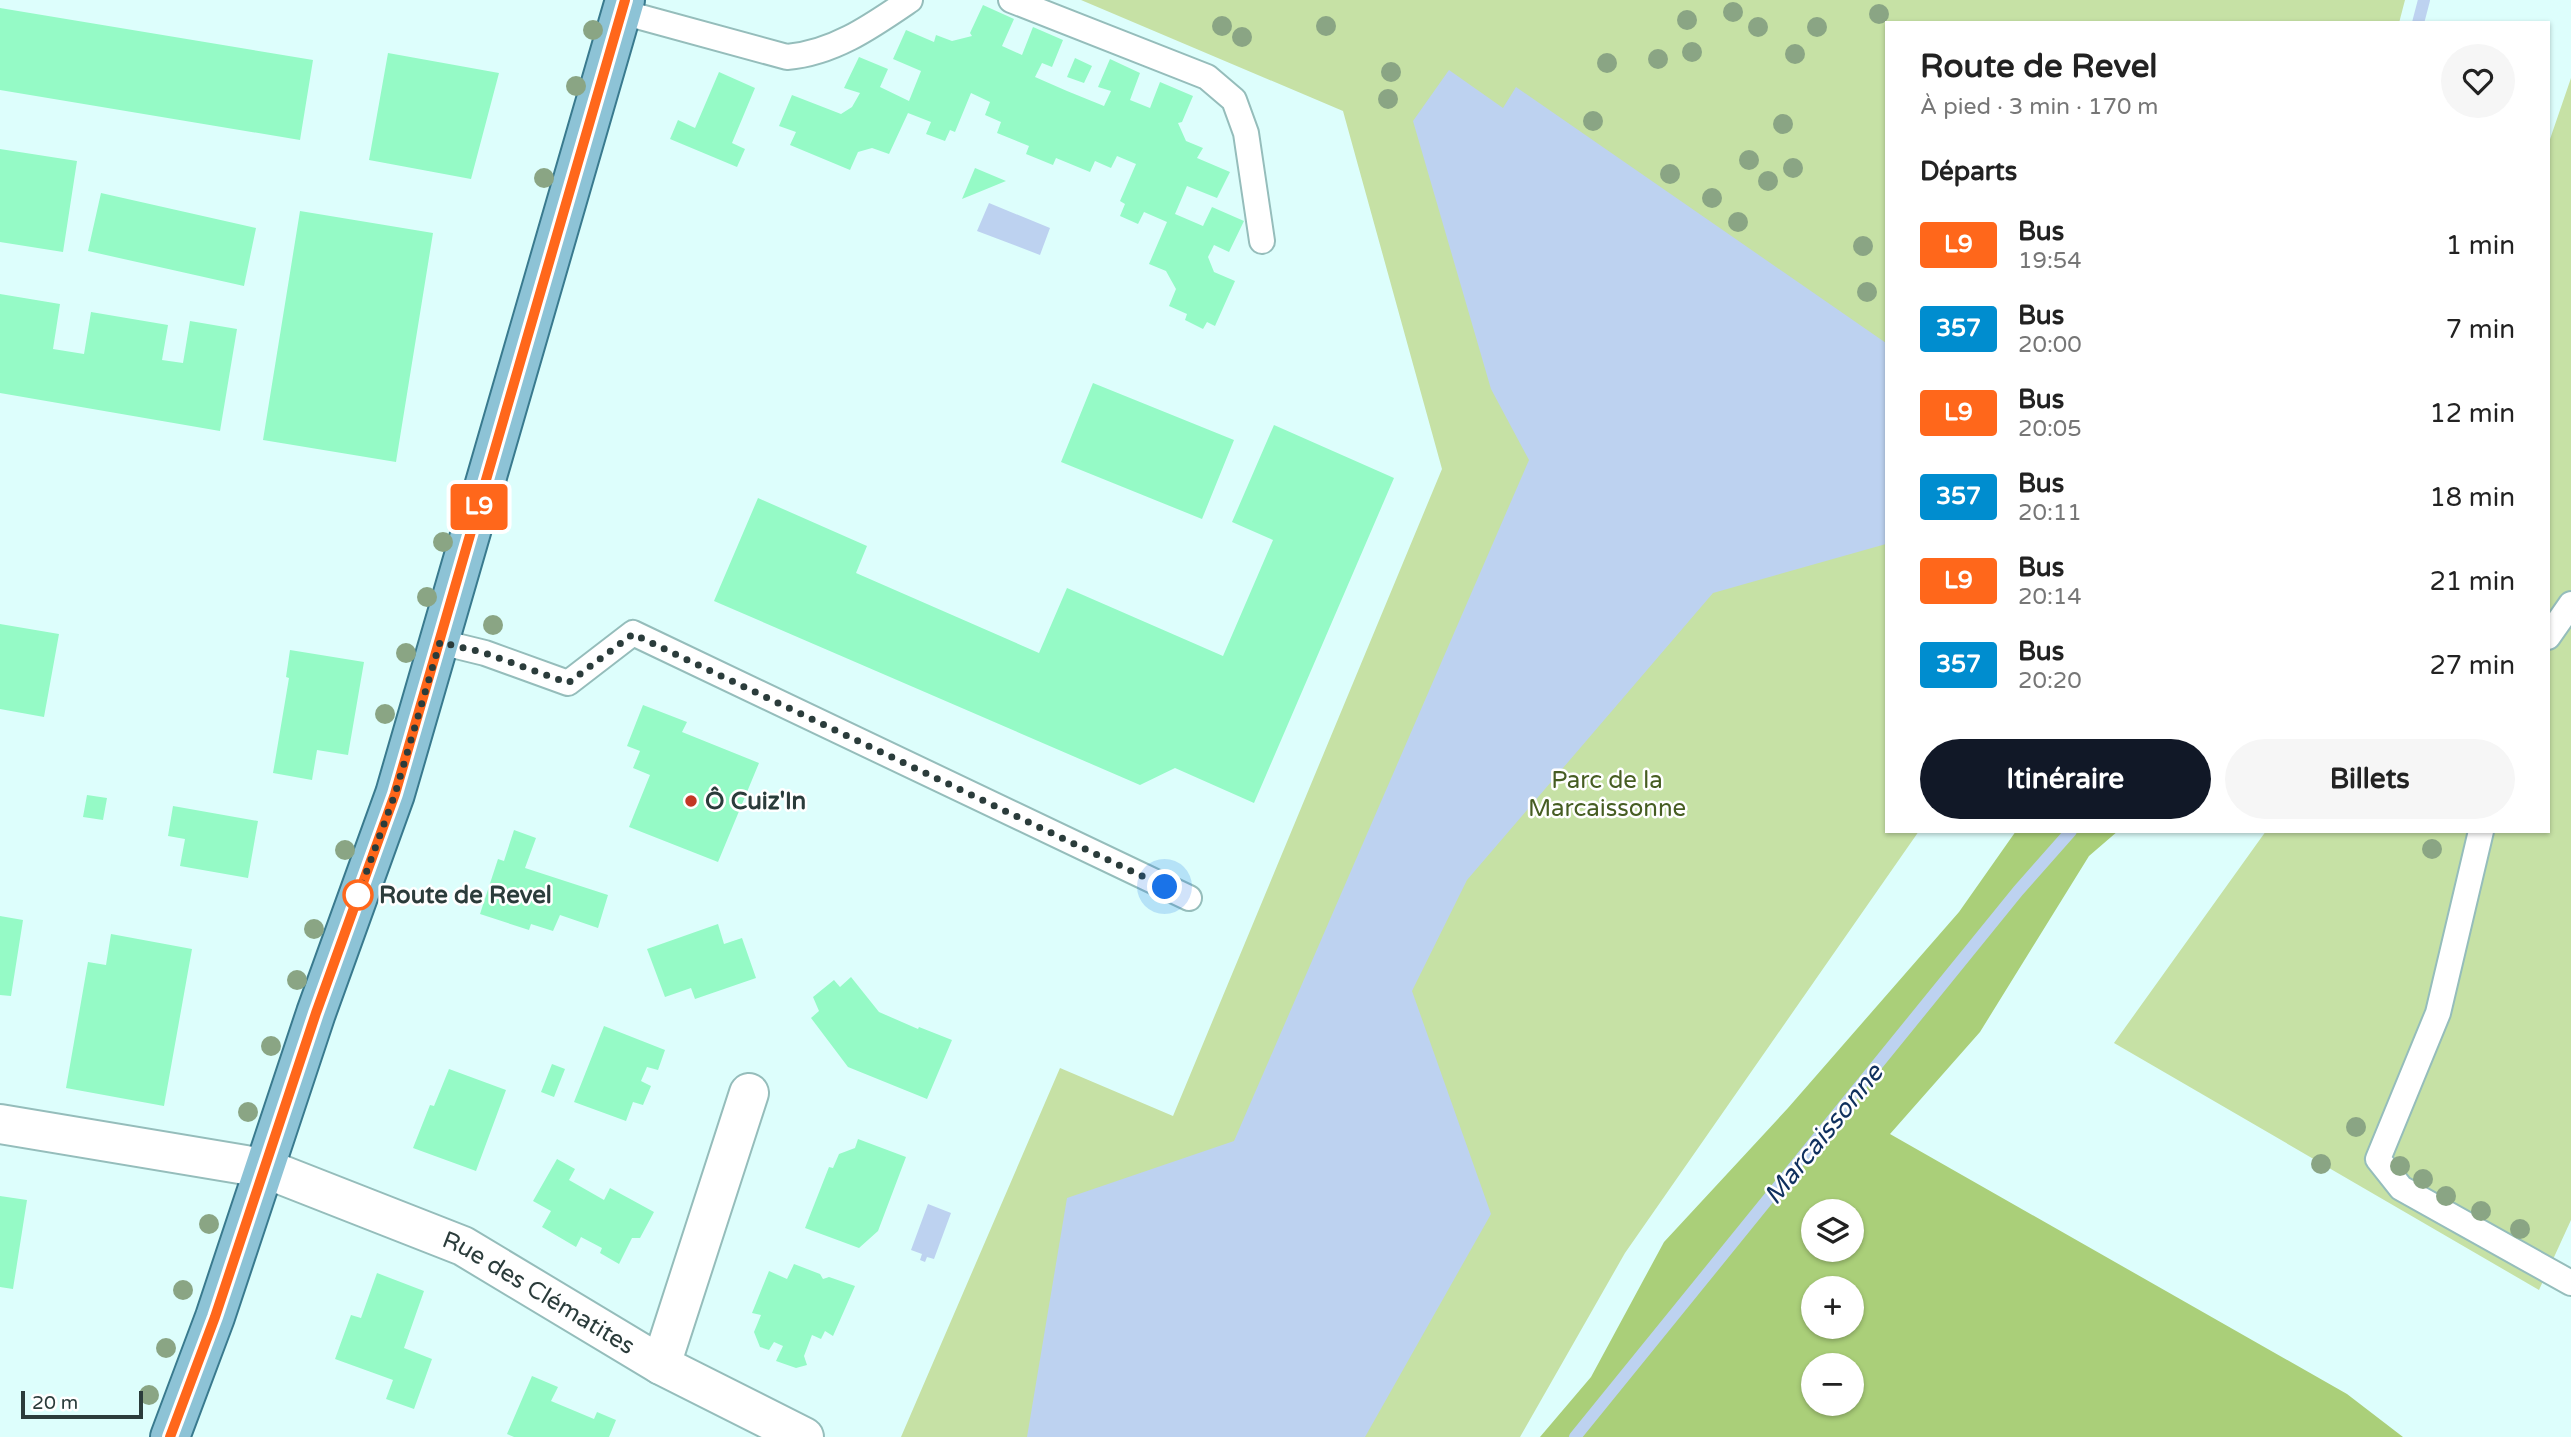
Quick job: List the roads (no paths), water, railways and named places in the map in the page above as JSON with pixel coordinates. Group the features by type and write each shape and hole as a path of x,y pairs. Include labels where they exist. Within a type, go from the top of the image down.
{"main road":[{"path":"170,1437 215,1317 316,1013 395,794 623,6"}],"street":[{"path":"661,1365 749,1093"},
{"name":"Rue des Clématites","path":"0,1124 264,1167 463,1246 661,1365 804,1437"}],"lane":[{"path":"623,6 787,57 809,55 861,33 909,0"},
{"path":"1011,0 1206,78 1234,100 1246,133 1262,241"},
{"path":"2550,634 2571,604"},
{"path":"440,642 485,653 568,683 633,634 1189,898"},
{"path":"2481,833 2438,1013 2378,1159 2401,1188 2566,1280"}],"water":[{"path":"1449,70 1503,108 1516,87 1885,342 1885,544 1713,593 1467,880 1412,991 1491,1214 1365,1437 1027,1437 1067,1198 1234,1141 1529,460 1491,389 1413,121"},
{"path":"989,203 1050,228 1040,255 977,231"},
{"path":"928,1204 951,1213 934,1259 927,1257 925,1262 920,1260 922,1254 911,1250"}],"waterway":[{"name":"Marcaissonne","path":"2419,21 2424,0"},
{"name":"Marcaissonne","path":"1575,1437 2018,891 2069,833"}],"place":[{"name":"Ô Cuiz'In","path":"691,801"},
{"name":"Route de Revel","path":"358,895"}],"park label":[{"name":"Parc de la Marcaissonne","path":"1607,794"}]}
